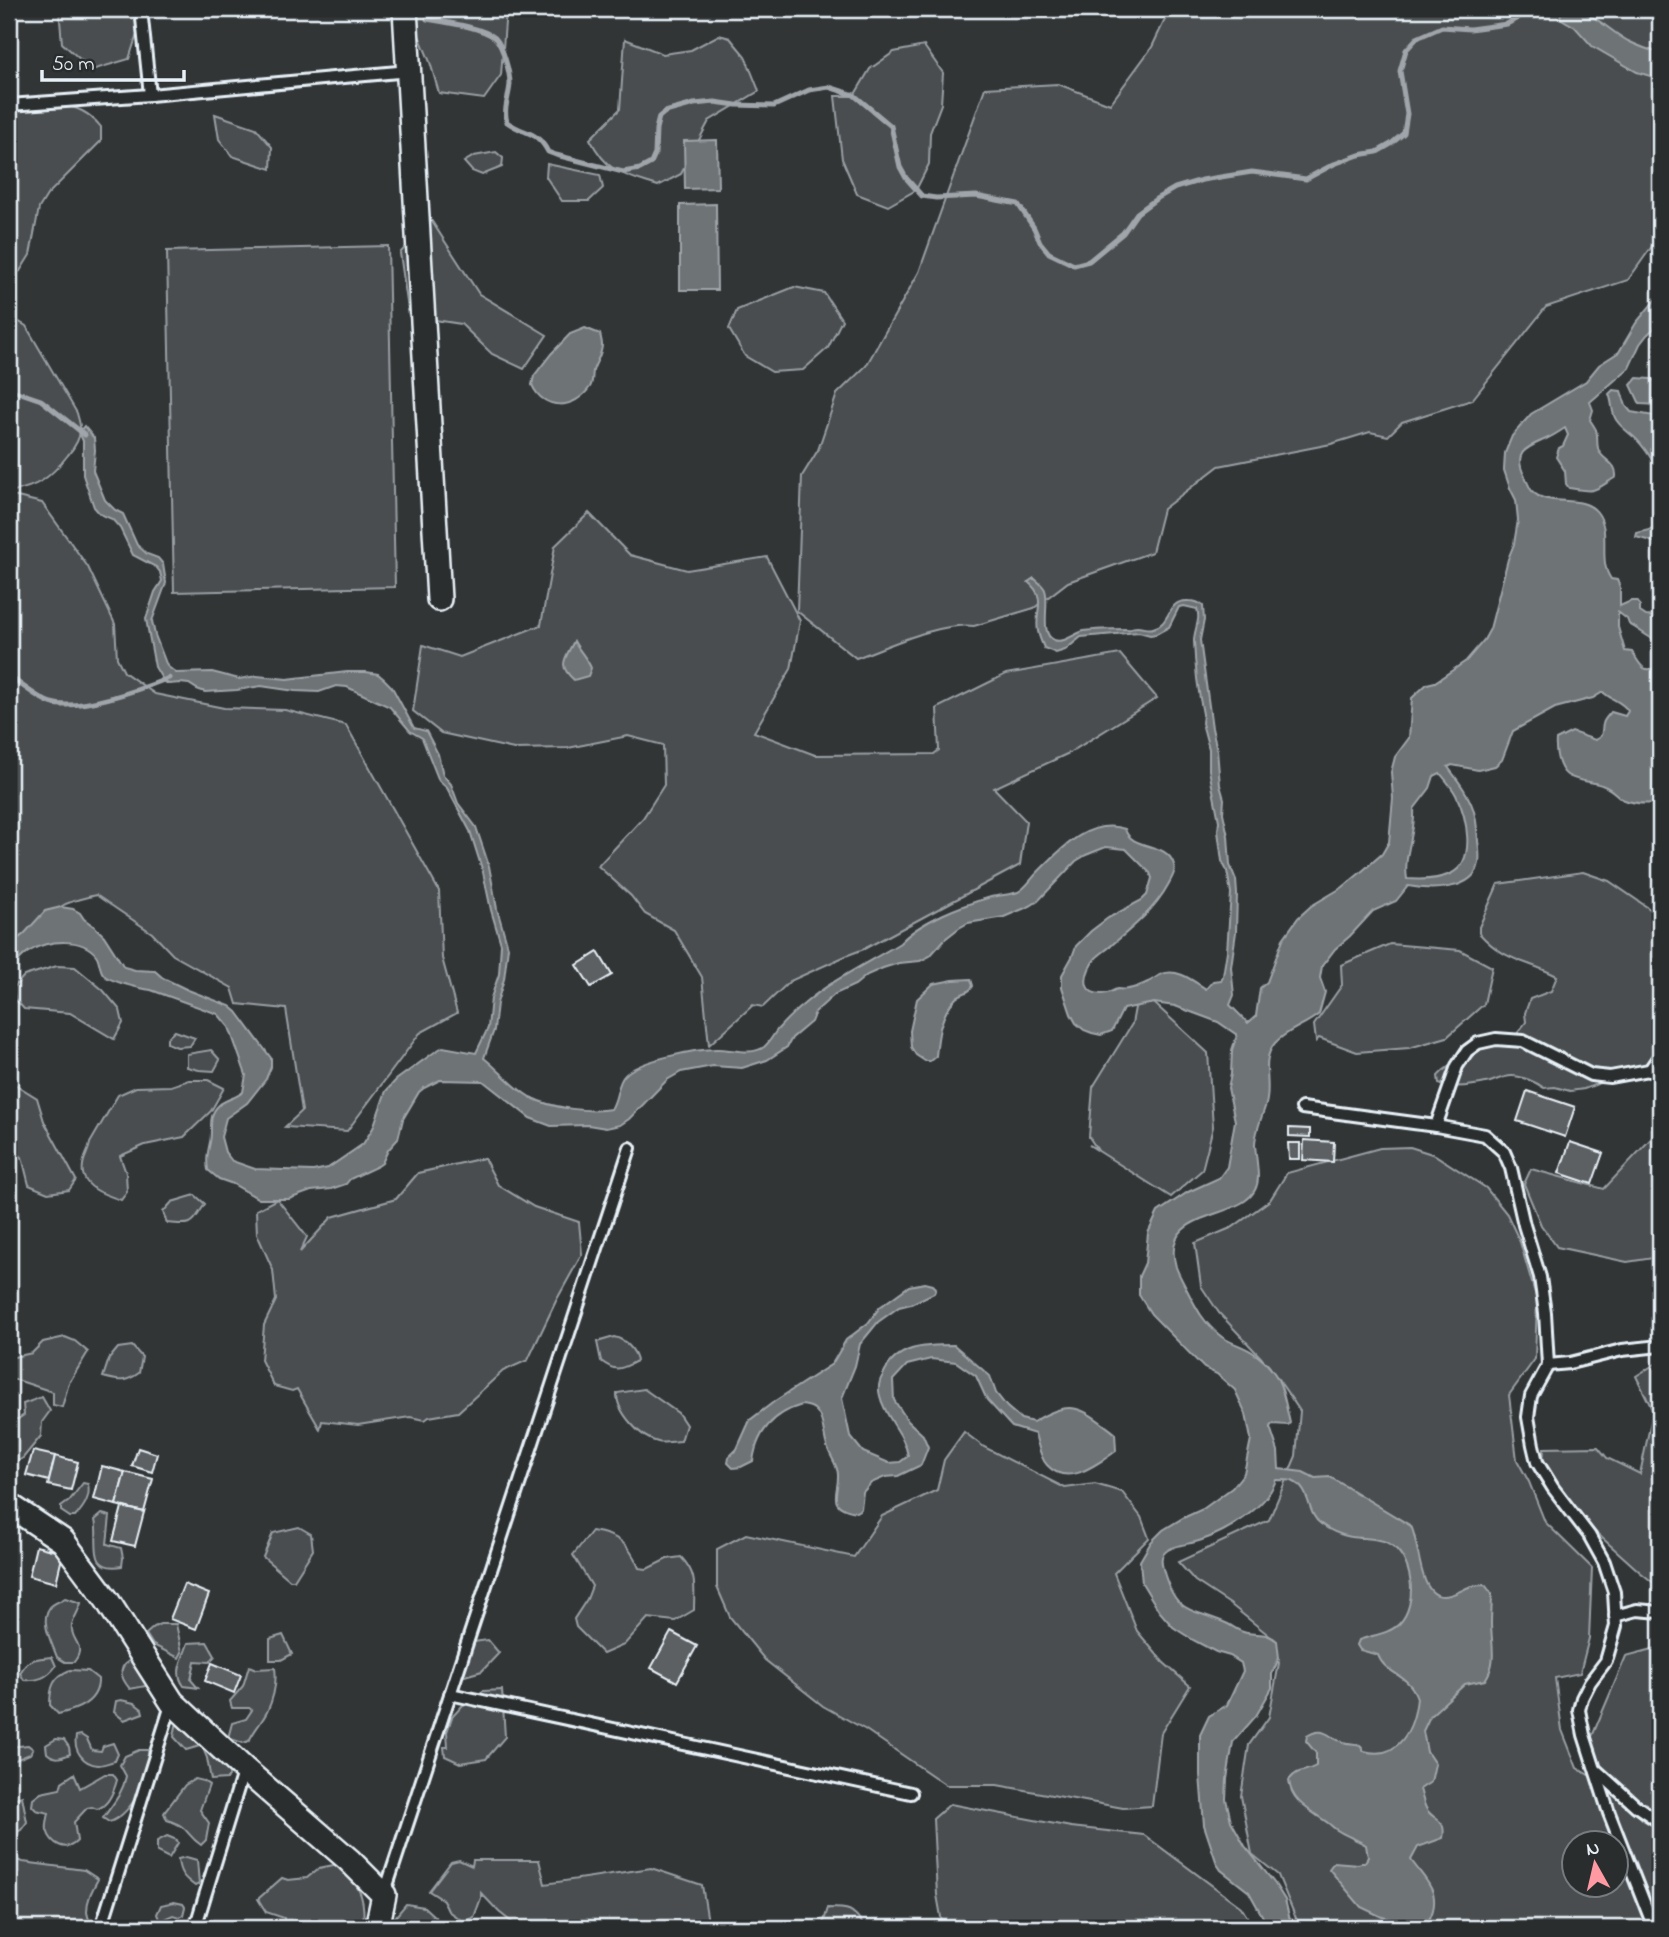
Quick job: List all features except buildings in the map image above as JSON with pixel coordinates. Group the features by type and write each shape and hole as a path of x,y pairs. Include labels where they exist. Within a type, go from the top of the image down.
{"street":[{"path":"405,9 439,599"},
{"path":"9,1505 63,1541 107,1600 172,1702 349,1860 384,1895 377,1928"}],"lane":[{"path":"141,9 150,95"},
{"path":"9,105 409,71"},
{"path":"1436,1126 1457,1066 1467,1051 1478,1043 1496,1039 1523,1041 1591,1074 1610,1077 1655,1070 1660,1055"},
{"path":"1302,1108 1485,1135 1504,1152 1511,1168 1540,1277 1545,1313 1548,1366 1531,1396 1528,1417 1537,1462 1589,1535 1604,1562 1614,1592 1616,1626 1606,1661 1590,1682 1579,1710 1584,1735 1609,1813 1654,1928"},
{"path":"384,1895 630,1148"},
{"path":"1548,1366 1622,1350 1660,1346"},
{"path":"1615,1616 1637,1610 1660,1612"},
{"path":"450,1694 911,1793"},
{"path":"102,1928 172,1702"},
{"path":"195,1928 244,1769"},
{"path":"1595,1769 1636,1806 1660,1822"}],"shaded area":[{"path":"59,9 135,9 138,31 129,59 92,70 62,43"},
{"path":"412,9 506,9 501,75 484,99 439,93 430,62 411,16"},
{"path":"1170,9 1660,9 1660,235 1628,280 1546,307 1472,400 1402,422 1388,436 1370,432 1331,444 1219,466 1163,509 1152,552 1068,582 1034,608 974,626 930,631 856,658 797,611 802,476 818,450 837,394 866,366 919,272 985,88 1058,84 1110,104 1152,47"},
{"path":"1562,9 1582,12 1628,41 1660,53 1660,79 1637,72 1592,46 1575,27 1560,18"},
{"path":"719,35 730,38 745,56 759,91 709,121 681,174 658,186 626,176 603,160 590,139 620,109 625,39 663,54 691,50"},
{"path":"924,46 943,73 941,104 930,133 929,164 916,190 888,206 857,194 842,159 835,96 854,96 870,69 894,52"},
{"path":"58,104 77,109 92,118 101,127 101,141 47,195 39,208 30,255 20,271 9,280 9,115 25,108"},
{"path":"215,114 256,128 272,147 271,169 232,156 219,139"},
{"path":"717,140 718,188 685,189 684,141"},
{"path":"496,152 503,158 502,167 482,175 472,171 464,162 474,156"},
{"path":"547,164 600,175 603,188 589,201 562,201 546,177"},
{"path":"716,204 717,290 680,290 680,205"},
{"path":"431,220 479,294 547,335 524,369 492,354 461,324 409,316 400,253"},
{"path":"388,246 395,587 174,592 167,251"},
{"path":"794,287 824,293 842,320 828,348 803,370 772,372 745,356 729,329 737,310"},
{"path":"1660,294 1660,323 1640,344 1629,368 1590,402 1593,410 1590,420 1596,430 1599,450 1613,466 1616,477 1595,490 1569,488 1565,471 1556,457 1568,435 1565,428 1527,448 1520,462 1530,488 1538,496 1583,503 1597,512 1604,528 1607,571 1620,587 1620,606 1637,601 1640,612 1646,616 1660,617 1660,642 1629,624 1618,612 1618,627 1625,651 1632,652 1646,669 1660,667 1660,803 1626,801 1604,786 1567,775 1561,768 1556,740 1572,732 1595,740 1601,735 1604,722 1611,712 1625,716 1628,711 1603,692 1593,698 1555,708 1513,731 1502,760 1495,766 1478,770 1452,765 1448,767 1465,790 1475,814 1479,863 1475,872 1469,879 1449,887 1408,886 1396,901 1373,911 1335,949 1322,966 1320,978 1325,992 1319,1014 1280,1038 1268,1057 1266,1104 1255,1140 1258,1177 1254,1192 1243,1202 1227,1210 1194,1222 1181,1232 1174,1246 1176,1267 1205,1320 1222,1337 1257,1356 1277,1378 1290,1423 1272,1424 1270,1427 1278,1451 1279,1469 1303,1472 1315,1478 1330,1477 1411,1526 1424,1578 1435,1594 1447,1596 1471,1586 1485,1585 1492,1594 1493,1659 1489,1673 1485,1680 1465,1684 1430,1716 1423,1731 1427,1752 1435,1764 1431,1782 1420,1789 1426,1808 1441,1823 1444,1831 1443,1838 1418,1847 1411,1860 1431,1888 1434,1902 1429,1920 1412,1924 1382,1917 1361,1907 1329,1869 1334,1862 1365,1862 1368,1857 1366,1845 1309,1810 1298,1801 1291,1788 1289,1780 1293,1776 1316,1766 1316,1753 1306,1741 1307,1736 1322,1732 1343,1742 1360,1745 1364,1751 1387,1751 1395,1747 1408,1731 1417,1698 1409,1684 1386,1667 1378,1655 1360,1650 1357,1645 1359,1640 1395,1627 1405,1615 1411,1593 1408,1569 1403,1558 1384,1541 1347,1536 1324,1526 1316,1520 1303,1490 1292,1481 1276,1480 1264,1500 1244,1518 1210,1537 1171,1548 1162,1556 1162,1561 1173,1595 1186,1608 1242,1632 1266,1635 1277,1641 1279,1658 1272,1674 1272,1688 1256,1716 1233,1742 1226,1799 1231,1821 1245,1846 1285,1900 1292,1928 1269,1928 1249,1892 1217,1864 1204,1825 1200,1735 1209,1716 1227,1705 1243,1671 1241,1663 1230,1656 1216,1652 1173,1627 1159,1611 1142,1583 1140,1561 1151,1542 1163,1530 1203,1509 1232,1488 1244,1473 1251,1439 1246,1414 1235,1390 1217,1374 1204,1368 1151,1314 1139,1295 1139,1276 1145,1263 1148,1233 1158,1212 1188,1192 1219,1178 1227,1167 1235,1121 1228,1088 1232,1050 1237,1035 1218,1022 1175,1006 1154,1003 1123,1009 1112,1031 1101,1035 1084,1030 1076,1023 1062,987 1062,975 1076,946 1108,918 1142,900 1147,895 1152,878 1126,849 1106,847 1086,855 1076,861 1030,906 1004,917 968,923 945,939 930,956 920,961 899,963 867,975 855,985 835,994 815,1012 811,1022 792,1038 787,1047 767,1060 742,1068 713,1066 681,1072 667,1080 620,1125 606,1128 588,1125 551,1126 530,1118 483,1081 440,1080 419,1092 403,1119 398,1139 388,1150 382,1163 350,1179 346,1184 311,1191 289,1199 259,1199 219,1179 208,1170 211,1123 215,1109 243,1092 246,1075 229,1027 218,1014 107,977 101,970 96,955 90,949 74,943 37,947 9,969 9,946 45,911 61,907 73,909 104,936 124,967 155,971 188,990 230,1006 271,1058 271,1067 266,1079 247,1103 226,1118 221,1137 225,1152 232,1161 255,1169 313,1171 328,1168 363,1144 373,1128 386,1091 396,1080 436,1051 443,1047 476,1053 488,1028 491,998 499,974 501,944 470,831 447,788 439,781 422,738 410,731 390,707 347,687 336,686 319,692 261,686 205,692 189,684 164,682 155,667 146,619 155,592 162,581 160,572 133,555 120,528 94,507 83,475 83,441 79,432 84,426 94,438 93,471 105,500 123,514 137,545 163,564 166,583 152,621 167,666 176,673 212,672 239,679 257,676 287,679 347,672 378,674 392,687 414,728 426,731 438,754 443,775 451,784 458,803 476,827 489,866 508,947 494,1030 484,1058 530,1097 570,1109 611,1109 622,1078 642,1065 696,1051 759,1050 794,1013 827,987 942,915 980,900 1021,891 1065,846 1099,828 1125,829 1134,841 1165,852 1174,865 1174,871 1163,894 1150,910 1092,963 1086,980 1090,990 1102,994 1117,989 1130,989 1168,973 1185,976 1206,989 1213,981 1221,980 1227,951 1231,893 1227,871 1222,861 1219,821 1209,770 1209,749 1202,723 1194,641 1197,609 1179,607 1169,627 1156,634 1139,632 1081,637 1065,650 1056,653 1044,648 1039,635 1039,600 1028,582 1034,578 1045,590 1047,631 1050,637 1058,641 1084,631 1133,627 1151,629 1159,626 1176,604 1182,601 1203,606 1204,620 1200,640 1224,799 1223,813 1230,865 1236,880 1237,894 1236,932 1231,967 1234,995 1230,1005 1248,1023 1256,1016 1260,988 1267,982 1283,939 1298,918 1360,873 1382,854 1389,842 1393,798 1391,772 1395,757 1409,738 1412,698 1427,684 1435,682 1466,661 1490,629 1518,520 1516,500 1504,470 1505,453 1512,436 1531,414 1586,381 1599,365 1619,352 1636,323","holes":["1440,773 1454,792 1463,814 1467,838 1464,859 1459,868 1445,876 1407,879 1414,809 1430,788 1434,776"]},
{"path":"9,316 26,326 77,413 80,428 74,446 49,475 36,484 9,492"},
{"path":"585,328 600,334 602,344 590,387 583,395 568,403 551,403 544,400 532,385 534,376 570,334"},
{"path":"1637,378 1651,379 1660,384 1660,405 1640,404 1631,385"},
{"path":"1613,390 1621,391 1631,412 1660,417 1660,475 1641,445 1615,418 1609,394"},
{"path":"9,495 42,503 88,567 115,624 117,658 124,672 155,694 224,708 285,710 346,725 439,891 442,958 457,1013 420,1033 347,1131 285,1127 302,1111 286,1009 237,1004 232,988 173,955 152,933 96,895 66,904 31,931 9,940"},
{"path":"1660,504 1660,545 1636,537 1637,533 1656,525"},
{"path":"589,513 630,555 687,570 767,557 800,621 791,669 754,732 815,755 934,754 939,750 937,708 1006,674 1120,654 1157,698 1069,753 994,788 1026,821 1020,865 864,949 790,981 763,1007 753,1005 709,1045 702,977 674,930 645,914 631,896 598,866 643,818 664,785 663,745 628,736 568,748 514,749 441,733 413,711 423,645 460,657 541,625 555,546"},
{"path":"574,641 591,668 588,676 574,680 566,670 564,662"},
{"path":"1583,872 1609,881 1660,916 1660,1051 1643,1067 1584,1089 1570,1091 1555,1087 1544,1088 1529,1080 1512,1076 1471,1086 1439,1084 1438,1076 1444,1070 1482,1044 1500,1043 1516,1035 1526,1022 1525,1013 1530,999 1551,991 1557,976 1507,955 1479,933 1479,927 1498,884"},
{"path":"1390,944 1460,950 1492,967 1484,1004 1447,1037 1409,1048 1357,1052 1319,1038 1316,1041 1314,1025 1342,985 1341,965"},
{"path":"57,966 75,967 103,990 120,1010 123,1023 114,1039 70,1013 24,1009 15,999 13,988 24,976"},
{"path":"971,979 971,989 956,998 943,1018 936,1056 925,1061 916,1055 911,1047 910,1031 917,999 933,984"},
{"path":"1136,1002 1143,1005 1154,1003 1208,1053 1213,1127 1202,1170 1171,1197 1089,1145 1097,1149 1089,1137 1093,1087 1132,1024"},
{"path":"175,1031 195,1038 190,1046 177,1047 167,1043 167,1038"},
{"path":"211,1050 220,1060 214,1071 187,1067 187,1054"},
{"path":"189,1080 208,1080 224,1088 211,1111 184,1137 145,1145 120,1156 126,1173 127,1192 121,1200 94,1189 83,1173 84,1159 90,1143 118,1095 136,1087 171,1086"},
{"path":"13,1083 37,1098 44,1121 76,1180 69,1190 48,1193 29,1185 22,1157 9,1147 9,1084"},
{"path":"1660,1129 1660,1257 1627,1262 1557,1247 1541,1225 1524,1184 1531,1169 1604,1189"},
{"path":"1410,1147 1435,1155 1486,1188 1507,1214 1520,1242 1537,1300 1535,1359 1509,1395 1517,1460 1545,1522 1592,1568 1589,1638 1580,1673 1555,1678 1562,1730 1577,1768 1612,1789 1641,1819 1660,1830 1660,1928 1300,1928 1278,1875 1252,1854 1241,1796 1249,1745 1269,1717 1279,1663 1271,1637 1230,1604 1195,1581 1178,1562 1269,1520 1296,1456 1300,1411 1269,1366 1219,1313 1201,1286 1195,1243 1233,1227 1270,1200 1287,1173 1380,1148"},
{"path":"484,1158 498,1185 534,1207 579,1222 582,1254 528,1360 503,1371 458,1412 425,1420 410,1417 358,1425 322,1421 320,1429 297,1389 292,1391 274,1386 261,1360 264,1325 276,1300 273,1270 257,1234 256,1210 277,1199 307,1237 300,1252 332,1217 396,1199 418,1173"},
{"path":"195,1195 205,1204 191,1223 167,1223 163,1212 172,1202"},
{"path":"925,1283 936,1288 934,1293 899,1307 878,1322 860,1344 855,1366 842,1398 850,1436 863,1452 889,1463 900,1462 908,1456 903,1440 886,1412 879,1385 889,1365 896,1358 912,1349 932,1345 954,1345 990,1376 996,1393 1021,1419 1033,1422 1057,1410 1076,1409 1115,1433 1116,1451 1082,1472 1055,1472 1043,1458 1035,1434 1012,1427 987,1400 976,1376 956,1362 931,1359 907,1365 893,1380 894,1400 908,1421 923,1435 928,1447 921,1465 898,1476 885,1477 871,1483 863,1492 861,1509 856,1512 846,1510 837,1503 837,1468 826,1445 820,1416 811,1407 802,1405 792,1409 768,1425 758,1441 753,1461 733,1468 728,1463 750,1420 832,1364 846,1340 868,1323 880,1307 909,1286"},
{"path":"65,1337 75,1341 88,1352 69,1383 62,1407 53,1405 53,1392 17,1380 9,1380 9,1356 32,1353 43,1342"},
{"path":"614,1337 629,1346 637,1361 619,1368 601,1361 597,1342"},
{"path":"132,1346 142,1357 139,1373 122,1380 103,1377 109,1359 118,1348"},
{"path":"1660,1361 1660,1588 1542,1484 1544,1448 1598,1447 1607,1458 1640,1474 1653,1411 1636,1376"},
{"path":"644,1389 678,1413 686,1425 681,1441 658,1442 630,1423 620,1408 617,1393"},
{"path":"42,1397 50,1411 42,1422 41,1436 23,1458 9,1466 9,1419 18,1419 24,1415 23,1404"},
{"path":"964,1432 984,1447 1065,1488 1095,1484 1122,1492 1141,1517 1149,1538 1114,1573 1137,1631 1163,1662 1190,1686 1161,1733 1152,1806 1123,1808 997,1785 946,1785 866,1730 823,1706 765,1660 730,1617 717,1587 717,1549 746,1534 854,1557 882,1516 937,1490 944,1460"},
{"path":"83,1483 88,1484 88,1498 75,1517 70,1517 61,1511 61,1507"},
{"path":"102,1514 110,1516 107,1544 121,1548 122,1566 111,1567 99,1560 95,1520"},
{"path":"299,1527 311,1534 313,1550 294,1580 290,1580 263,1557 273,1533"},
{"path":"592,1531 622,1542 639,1568 647,1569 667,1559 681,1557 693,1576 694,1610 675,1621 648,1618 624,1645 603,1654 576,1627 574,1619 592,1586 573,1555"},
{"path":"65,1598 81,1603 72,1625 79,1647 74,1662 65,1662 57,1657 46,1625 50,1607"},
{"path":"160,1624 176,1624 182,1652 179,1658 153,1645 146,1634"},
{"path":"283,1635 292,1654 281,1660 270,1660 270,1639"},
{"path":"488,1640 499,1653 482,1671 461,1677 456,1663 462,1648 466,1643"},
{"path":"207,1642 215,1656 210,1662 195,1661 191,1680 198,1688 184,1686 179,1670 188,1643"},
{"path":"1660,1647 1660,1818 1648,1812 1585,1753 1626,1656"},
{"path":"52,1657 56,1666 46,1676 24,1680 20,1673 26,1664"},
{"path":"134,1658 151,1685 130,1689 126,1684 122,1668"},
{"path":"249,1666 256,1669 275,1668 275,1679 267,1712 249,1741 243,1743 228,1738 232,1723 246,1719 252,1710 232,1708 230,1701 243,1686"},
{"path":"70,1670 88,1671 98,1679 97,1687 95,1694 86,1704 58,1714 50,1705 52,1688 56,1679"},
{"path":"502,1690 505,1737 486,1759 460,1763 445,1756 444,1747 448,1747 447,1732 452,1717 463,1705 483,1691"},
{"path":"116,1701 134,1703 143,1713 124,1720 114,1712"},
{"path":"188,1719 201,1736 200,1746 186,1750 174,1737 176,1726"},
{"path":"81,1735 87,1739 92,1750 101,1751 103,1746 113,1743 118,1754 115,1761 98,1765 84,1759 75,1741 76,1736"},
{"path":"56,1739 64,1740 70,1754 58,1758 47,1753 46,1745"},
{"path":"28,1745 33,1749 30,1754 13,1761 9,1759 9,1747"},
{"path":"209,1747 232,1759 231,1773 227,1779 211,1780 203,1748"},
{"path":"139,1750 148,1750 150,1761 146,1779 130,1806 109,1822 103,1818 125,1782 126,1776 120,1765 125,1756"},
{"path":"74,1774 80,1788 105,1774 113,1774 117,1780 104,1805 97,1809 87,1808 74,1822 77,1841 73,1845 64,1846 55,1843 49,1835 49,1813 36,1810 32,1806 33,1799 41,1793 60,1789 62,1782"},
{"path":"195,1779 209,1785 200,1810 209,1823 206,1840 201,1845 184,1828 167,1820 164,1813 185,1785"},
{"path":"22,1796 27,1822 21,1830 9,1836 9,1800"},
{"path":"950,1804 1071,1827 1144,1835 1241,1907 1254,1928 943,1928 937,1895 933,1819"},
{"path":"167,1836 178,1843 169,1858 157,1852 157,1841"},
{"path":"186,1857 197,1860 199,1884 195,1886 181,1872 178,1859"},
{"path":"9,1858 84,1870 98,1879 88,1903 89,1928 9,1928"},
{"path":"459,1860 472,1866 473,1860 539,1860 545,1884 651,1868 702,1885 709,1928 519,1928 481,1893 474,1917 464,1922 448,1911 443,1900 429,1891 451,1862"},
{"path":"343,1863 360,1893 363,1928 285,1928 284,1918 266,1912 258,1899 282,1878 307,1878 319,1868"},
{"path":"174,1902 183,1904 183,1915 159,1919 157,1914 161,1905"},
{"path":"406,1904 424,1907 447,1928 386,1928"},
{"path":"828,1908 849,1910 864,1926 819,1928"}],"waterway":[{"path":"427,19 473,28 495,38 503,53 510,79 507,122 535,136 548,152 623,172 640,169 651,163 655,154 656,129 659,117 665,112 694,104 715,102 774,106 809,90 829,87 854,95 891,126 900,167 922,196 976,196 1018,204 1049,253 1074,265 1089,261 1123,233 1137,213 1175,188 1202,180 1252,172 1306,179 1334,164 1377,152 1391,144 1404,133 1407,114 1400,71 1406,50 1417,38 1442,27 1470,29 1507,24 1521,16 1568,11"},
{"path":"9,389 41,400 85,435"},
{"path":"9,676 41,698 63,705 110,698 169,678"}]}
